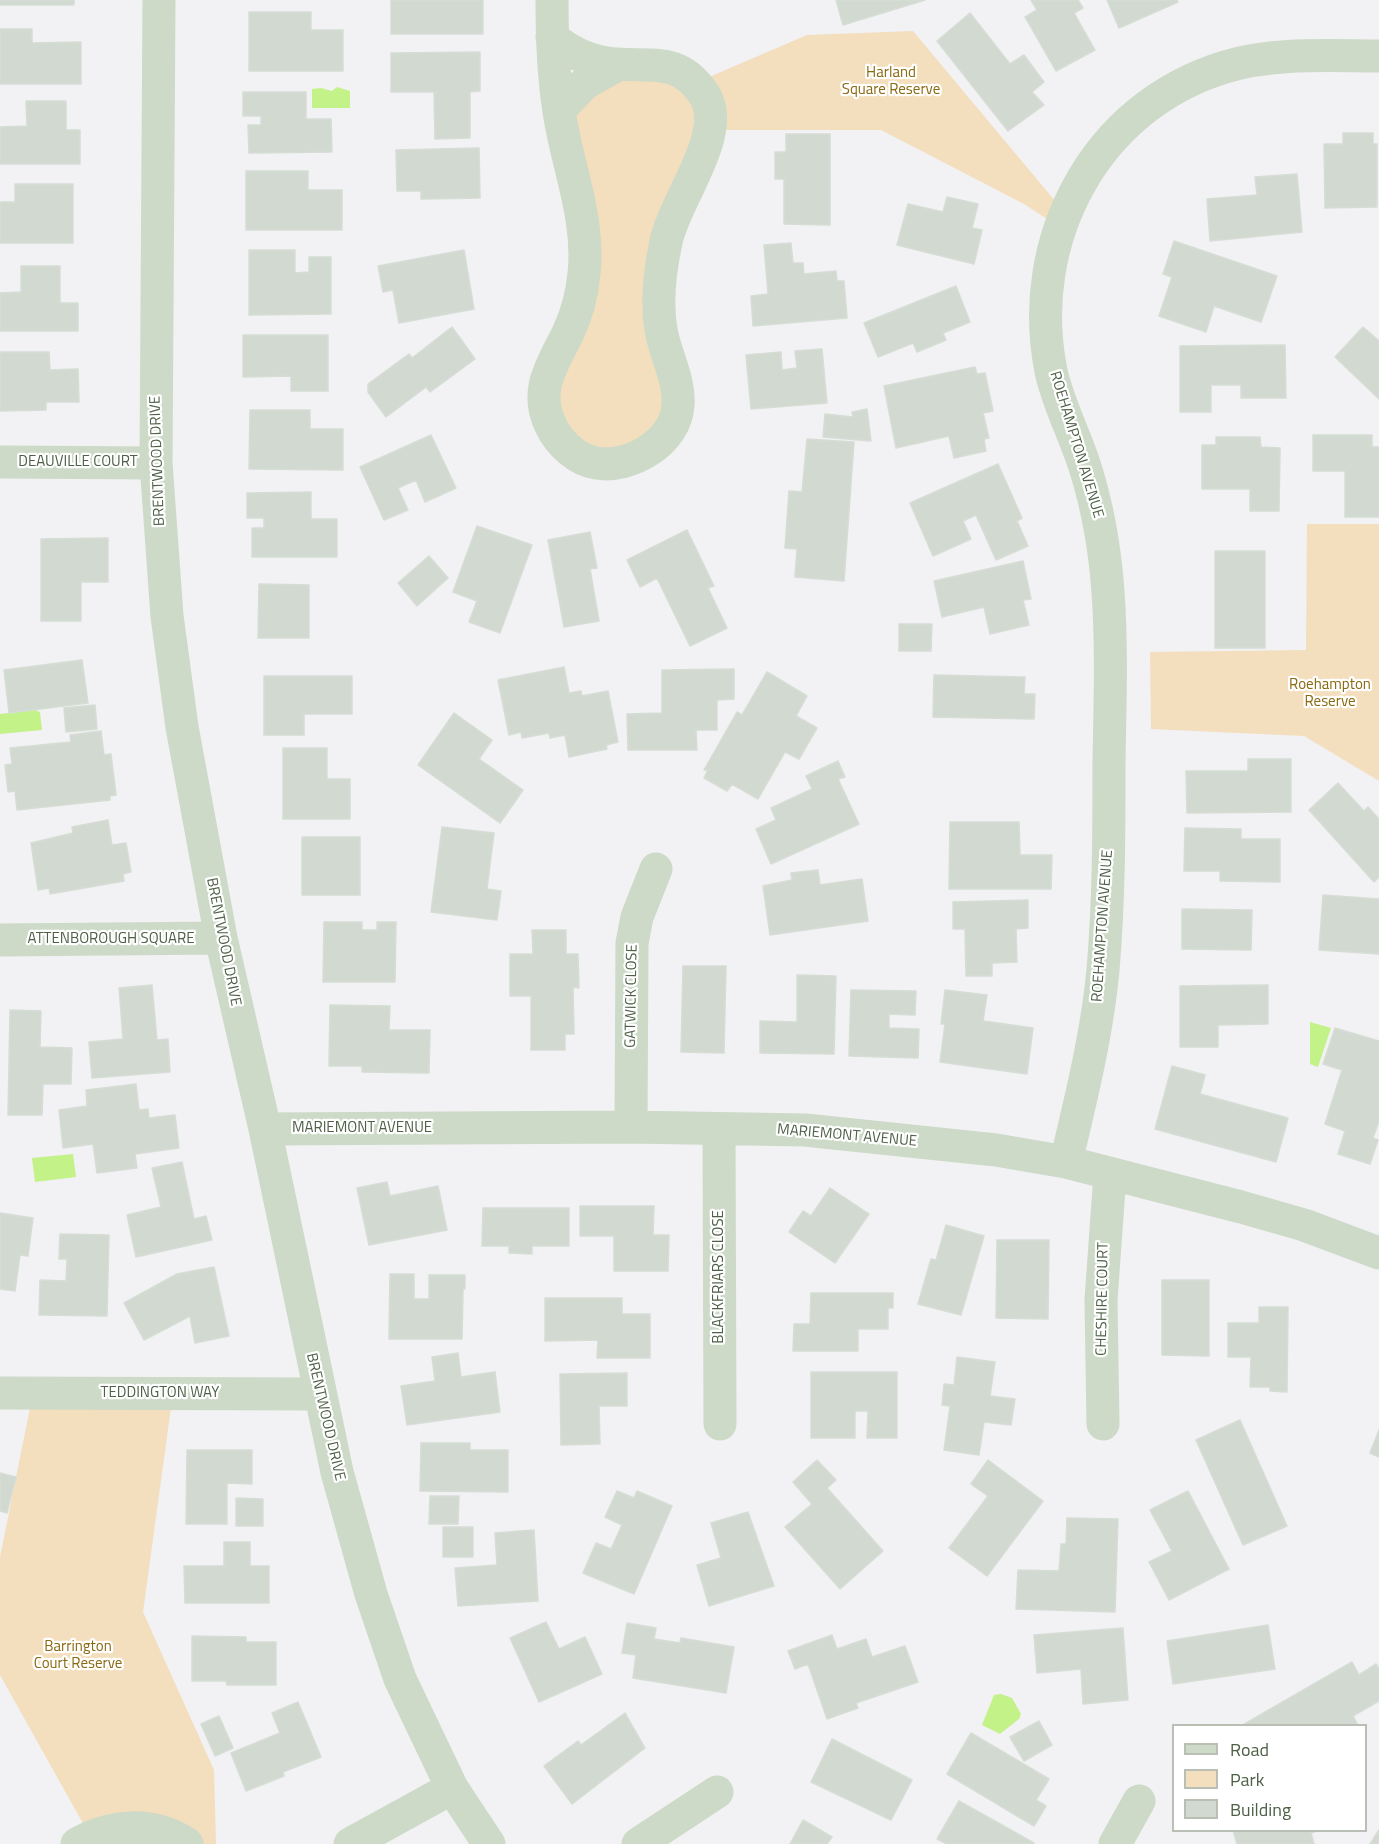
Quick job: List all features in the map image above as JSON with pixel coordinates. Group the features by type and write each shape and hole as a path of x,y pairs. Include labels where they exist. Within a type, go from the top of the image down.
{"street":[{"name":"BRENTWOOD DRIVE","path":"159,0 156,463 167,616 175,678 221,938 265,1129 336,1472 371,1594 400,1679 452,1788 489,1844"},
{"path":"552,0 552,37 559,110 582,210 584,271 575,315 544,383 545,412 559,439 570,450 593,463 614,464 630,461 647,452 672,424 678,408 676,384 661,329 659,289 671,220 704,150 712,126 705,96 685,74 663,64 619,64 581,56 552,37"},
{"name":"ROEHAMPTON AVENUE","path":"1066,1162 1089,1063 1102,972 1108,884 1109,626 1101,524 1084,464 1052,372 1045,306 1048,272 1057,238 1080,183 1099,151 1127,123 1188,82 1226,67 1266,60 1308,56 1379,57"},
{"path":"559,110 584,84 619,64"},
{"name":"DEAUVILLE COURT","path":"0,462 156,463"},
{"name":"GATWICK CLOSE","path":"631,1127 632,943 637,917 656,869"},
{"name":"ATTENBOROUGH SQUARE","path":"0,940 221,938"},
{"name":"MARIEMONT AVENUE","path":"265,1129 631,1127 805,1130 996,1150 1066,1162 1294,1222 1379,1253"},
{"name":"BLACKFRIARS CLOSE","path":"719,1130 720,1424"},
{"name":"CHESHIRE COURT","path":"1103,1424 1101,1288 1110,1174"},
{"name":"TEDDINGTON WAY","path":"0,1393 319,1394"},
{"path":"350,1844 452,1788"},
{"path":"638,1844 717,1792"},
{"path":"1115,1844 1139,1801"},
{"path":"77,1844 113,1829 135,1827 158,1831 187,1844"}],"green space":[{"name":"Harland Square Reserve","path":"913,31 1066,214 1061,228 1024,204 881,130 711,130 675,210 671,371 661,439 582,458 545,383 575,315 562,127 595,76 695,83 807,35"},
{"name":"Roehampton Reserve","path":"1307,524 1379,524 1379,781 1304,736 1151,729 1150,652 1306,650"},
{"name":"Barrington Court Reserve","path":"33,1393 173,1393 143,1612 214,1770 216,1844 77,1844 90,1836 0,1675 0,1557"}],"shaded area":[{"path":"337,87 350,91 350,108 312,108 312,89 321,88 332,91"},
{"path":"35,710 40,712 42,730 0,734 0,714"},
{"path":"1310,1022 1331,1028 1318,1067 1310,1064"},
{"path":"73,1154 76,1177 35,1182 32,1158"},
{"path":"1001,1694 1012,1698 1021,1714 1019,1719 1000,1734 982,1725 994,1695"}],"building":[{"path":"0,0 74,0 74,5 0,5"},
{"path":"391,0 483,0 483,34 391,34"},
{"path":"836,0 925,0 843,25"},
{"path":"1031,0 1078,0 1083,8 1074,13 1095,50 1056,71 1025,17 1037,10"},
{"path":"1107,0 1177,0 1178,2 1119,28"},
{"path":"249,12 311,12 311,30 343,30 343,71 249,71"},
{"path":"970,13 1010,64 1024,55 1044,82 1032,92 1044,105 1008,131 937,41"},
{"path":"0,29 32,29 32,43 81,42 81,84 0,84"},
{"path":"480,52 480,91 470,92 470,138 435,139 434,92 391,92 391,53"},
{"path":"243,92 306,92 306,119 331,119 332,152 249,153 248,125 261,125 261,116 243,116"},
{"path":"26,101 66,101 66,130 80,130 80,164 0,164 0,127 27,126"},
{"path":"1343,133 1373,133 1373,144 1377,144 1377,207 1325,208 1324,144 1343,144"},
{"path":"786,134 830,134 830,225 784,224 784,179 775,179 775,152 786,152"},
{"path":"479,148 480,198 421,199 421,191 397,191 396,150"},
{"path":"246,171 308,171 308,190 342,190 342,230 246,230"},
{"path":"1297,174 1302,232 1210,241 1207,199 1257,195 1255,177"},
{"path":"15,184 73,184 73,243 0,243 0,202 15,202"},
{"path":"947,197 978,204 972,228 982,230 974,264 897,245 908,204 943,212"},
{"path":"1174,241 1277,276 1261,322 1214,306 1206,332 1159,316 1172,277 1163,274"},
{"path":"791,243 793,263 803,263 804,274 836,271 837,281 844,281 847,318 753,326 751,296 768,294 764,245"},
{"path":"249,250 295,250 295,273 309,272 309,257 331,257 331,314 249,315"},
{"path":"464,250 474,309 399,323 393,290 383,292 378,266"},
{"path":"21,266 60,266 60,303 78,303 78,331 0,331 0,293 21,292"},
{"path":"956,286 970,322 943,333 946,340 917,352 913,343 878,357 864,323"},
{"path":"452,327 475,359 430,392 426,387 386,417 368,392 368,384 409,354 412,358"},
{"path":"1363,327 1379,341 1379,399 1335,357"},
{"path":"243,335 328,335 328,391 291,391 291,376 243,377"},
{"path":"1285,345 1286,398 1241,398 1241,385 1211,385 1211,412 1180,412 1180,346"},
{"path":"822,349 827,403 751,409 746,355 781,352 782,370 797,368 795,351"},
{"path":"0,352 49,352 50,370 78,369 79,402 46,402 46,410 0,411"},
{"path":"975,367 977,374 985,373 993,411 983,413 989,438 984,439 986,451 954,458 949,436 896,448 884,386"},
{"path":"867,409 871,441 823,437 825,414 853,417 852,412"},
{"path":"250,410 310,410 310,429 343,429 343,470 249,469"},
{"path":"431,435 456,488 425,502 416,480 398,488 408,510 384,520 360,467"},
{"path":"1313,435 1372,435 1372,447 1379,447 1379,517 1345,517 1345,471 1313,471"},
{"path":"1216,437 1260,437 1261,447 1280,448 1279,511 1250,511 1250,489 1202,489 1202,445 1216,445"},
{"path":"807,439 854,442 844,581 795,577 797,549 785,548 789,491 802,492"},
{"path":"998,464 1022,518 1017,521 1028,546 996,560 976,515 963,521 971,539 933,556 910,503"},
{"path":"311,492 311,519 337,519 337,557 252,557 252,528 264,528 264,518 247,518 247,493"},
{"path":"477,526 532,545 500,633 469,622 477,601 453,592"},
{"path":"687,530 714,586 708,588 727,628 690,646 657,578 640,587 627,560"},
{"path":"590,532 597,568 590,569 599,621 564,627 548,540"},
{"path":"108,538 108,582 81,582 81,621 41,621 41,539"},
{"path":"1215,551 1265,551 1265,648 1215,648"},
{"path":"429,556 448,578 417,606 398,583"},
{"path":"1023,561 1031,599 1023,600 1029,625 990,634 984,607 942,617 934,581"},
{"path":"259,584 309,585 309,638 258,638"},
{"path":"899,624 932,624 931,651 899,651"},
{"path":"82,660 88,703 9,713 4,670"},
{"path":"564,667 569,693 581,691 582,696 608,691 618,742 606,745 607,749 569,757 565,735 550,738 549,733 522,738 521,732 509,735 498,680"},
{"path":"734,669 734,699 717,700 717,730 696,730 697,750 628,750 627,714 662,713 662,670"},
{"path":"767,672 807,696 796,716 817,728 799,759 785,752 758,799 732,784 727,791 704,778 708,770 704,770 737,712 742,715"},
{"path":"934,675 1025,677 1024,694 1035,694 1034,719 933,717"},
{"path":"264,676 352,676 352,714 304,714 304,735 264,735"},
{"path":"95,705 97,729 66,732 64,708"},
{"path":"454,713 492,740 479,759 523,790 500,823 418,765"},
{"path":"101,731 104,755 111,754 116,795 110,796 110,800 17,810 15,791 8,792 5,765 12,764 10,748 71,742 70,735"},
{"path":"283,748 327,748 327,779 350,779 350,819 283,819"},
{"path":"1248,759 1291,759 1291,812 1187,813 1186,771 1248,771"},
{"path":"838,761 845,777 838,779 859,824 771,864 756,829 776,820 771,808 812,789 806,776"},
{"path":"1338,783 1364,811 1368,807 1379,819 1379,877 1374,882 1309,810"},
{"path":"108,820 112,845 126,843 131,872 123,874 124,881 50,894 49,888 38,890 31,843 73,833 72,827"},
{"path":"950,822 1019,822 1020,855 1052,855 1051,889 949,889"},
{"path":"442,827 494,833 487,889 501,891 497,920 431,912"},
{"path":"1185,828 1241,829 1241,839 1280,839 1280,882 1220,881 1220,871 1184,871"},
{"path":"302,837 360,837 360,895 302,895"},
{"path":"818,870 820,885 862,879 868,921 770,935 763,886 792,880 791,873"},
{"path":"1323,895 1379,899 1379,954 1319,950"},
{"path":"1028,900 1028,928 1016,929 1017,962 992,963 992,976 966,976 965,929 953,929 953,902"},
{"path":"1182,909 1252,910 1251,950 1182,949"},
{"path":"324,922 362,922 362,930 377,930 377,922 396,922 395,982 323,982"},
{"path":"532,930 566,930 566,954 578,954 579,988 573,987 574,1034 565,1034 565,1050 531,1050 531,996 510,996 510,954 533,954"},
{"path":"683,966 726,966 724,1053 681,1052"},
{"path":"797,975 836,976 834,1054 760,1053 760,1021 797,1022"},
{"path":"152,985 157,1040 168,1039 170,1072 92,1078 89,1042 123,1039 119,988"},
{"path":"1268,985 1268,1024 1218,1025 1218,1047 1180,1047 1180,986"},
{"path":"851,990 916,991 915,1015 889,1014 889,1028 919,1029 918,1058 849,1056"},
{"path":"945,990 987,995 983,1021 1033,1028 1027,1074 940,1062 945,1024 941,1024"},
{"path":"330,1005 390,1006 389,1030 430,1030 429,1073 362,1072 362,1066 329,1066"},
{"path":"10,1010 41,1011 40,1047 72,1048 71,1084 43,1084 42,1115 8,1115"},
{"path":"1335,1028 1379,1041 1379,1121 1373,1138 1378,1140 1370,1164 1338,1154 1345,1131 1325,1124 1342,1070 1323,1064"},
{"path":"1172,1066 1205,1075 1200,1094 1288,1118 1276,1162 1155,1129"},
{"path":"136,1084 139,1110 148,1109 149,1118 175,1115 179,1148 135,1154 137,1168 97,1173 93,1144 63,1148 59,1110 87,1106 86,1090"},
{"path":"182,1162 194,1219 206,1216 212,1240 136,1257 127,1215 161,1207 152,1168"},
{"path":"387,1182 390,1196 438,1186 447,1230 369,1245 357,1188"},
{"path":"830,1188 869,1214 835,1263 789,1232 803,1211 811,1216"},
{"path":"580,1206 654,1206 653,1235 669,1235 668,1271 614,1271 614,1236 580,1236"},
{"path":"483,1208 569,1208 569,1246 532,1246 532,1254 509,1253 509,1246 482,1246"},
{"path":"0,1213 33,1218 28,1256 20,1255 15,1291 0,1289"},
{"path":"946,1225 984,1236 961,1315 918,1304 931,1259 936,1260"},
{"path":"60,1234 109,1235 107,1316 39,1315 40,1280 66,1281 67,1259 59,1259"},
{"path":"997,1240 1049,1240 1048,1319 996,1318"},
{"path":"214,1267 229,1336 195,1343 190,1316 144,1340 124,1303 177,1274"},
{"path":"390,1274 414,1274 414,1299 429,1299 429,1275 465,1275 462,1339 389,1339"},
{"path":"1162,1280 1209,1280 1209,1356 1162,1355"},
{"path":"811,1293 893,1293 893,1308 888,1308 888,1329 858,1329 858,1351 793,1351 794,1324 810,1324"},
{"path":"545,1298 622,1298 622,1314 650,1314 650,1358 597,1358 598,1340 545,1341"},
{"path":"1259,1307 1288,1307 1287,1392 1270,1391 1270,1387 1250,1387 1251,1357 1228,1357 1228,1323 1259,1323"},
{"path":"458,1353 461,1377 495,1372 500,1412 407,1425 401,1386 435,1381 432,1357"},
{"path":"957,1357 995,1362 990,1396 1015,1399 1011,1425 984,1422 979,1455 944,1450 950,1406 942,1405 944,1384 954,1385"},
{"path":"811,1372 897,1372 897,1438 867,1438 868,1411 855,1411 855,1438 811,1438"},
{"path":"627,1373 627,1406 599,1406 600,1444 561,1445 560,1374"},
{"path":"1240,1420 1287,1526 1243,1545 1196,1440"},
{"path":"1379,1430 1379,1457 1370,1453"},
{"path":"421,1443 470,1443 470,1450 508,1450 508,1492 420,1491"},
{"path":"187,1450 252,1450 252,1484 227,1483 227,1524 186,1524"},
{"path":"817,1460 836,1480 827,1488 883,1551 840,1589 785,1527 812,1504 793,1482"},
{"path":"988,1460 1043,1501 987,1576 949,1548 988,1496 971,1484"},
{"path":"0,1473 16,1477 7,1513 0,1511"},
{"path":"617,1491 634,1498 637,1491 672,1506 634,1594 583,1573 596,1543 611,1549 622,1525 605,1517"},
{"path":"1188,1491 1229,1569 1169,1600 1149,1562 1172,1551 1150,1510"},
{"path":"430,1496 459,1496 458,1524 429,1524"},
{"path":"236,1498 263,1499 263,1526 236,1526"},
{"path":"748,1512 774,1586 709,1606 697,1565 721,1558 711,1523"},
{"path":"1067,1518 1118,1519 1115,1612 1016,1609 1018,1570 1059,1571 1061,1544 1066,1544"},
{"path":"443,1527 473,1527 473,1557 443,1557"},
{"path":"534,1530 538,1601 458,1606 455,1568 497,1565 495,1533"},
{"path":"224,1542 250,1542 250,1566 269,1566 269,1603 185,1603 184,1566 224,1566"},
{"path":"546,1622 559,1649 585,1637 602,1674 539,1702 510,1638"},
{"path":"627,1623 656,1628 654,1639 680,1643 681,1638 734,1647 726,1693 633,1678 636,1655 622,1653"},
{"path":"1268,1625 1275,1669 1173,1684 1167,1641"},
{"path":"1123,1628 1128,1700 1083,1704 1081,1669 1037,1673 1034,1635"},
{"path":"832,1635 837,1649 866,1639 872,1657 905,1646 918,1682 856,1703 858,1708 827,1719 808,1664 795,1669 788,1651"},
{"path":"192,1636 246,1637 246,1642 276,1642 276,1685 227,1685 226,1681 192,1681"},
{"path":"1352,1662 1359,1675 1376,1664 1379,1669 1379,1701 1353,1716 1357,1724 1244,1724"},
{"path":"298,1702 321,1757 283,1772 284,1776 246,1791 231,1753 280,1733 272,1713"},
{"path":"625,1713 645,1748 572,1804 544,1766 578,1741 581,1745"},
{"path":"219,1716 233,1748 215,1756 201,1724"},
{"path":"1039,1721 1052,1745 1024,1761 1010,1737"},
{"path":"971,1733 1049,1779 1036,1800 1046,1806 1034,1826 947,1774"},
{"path":"832,1739 912,1780 891,1820 811,1782"},
{"path":"959,1801 1034,1843 947,1844 937,1839"},
{"path":"803,1820 832,1837 827,1844 790,1844"},
{"path":"1379,1830 1379,1844 1370,1844"},
{"path":"1234,1832 1314,1832 1311,1833 1314,1844 1237,1844"}]}
